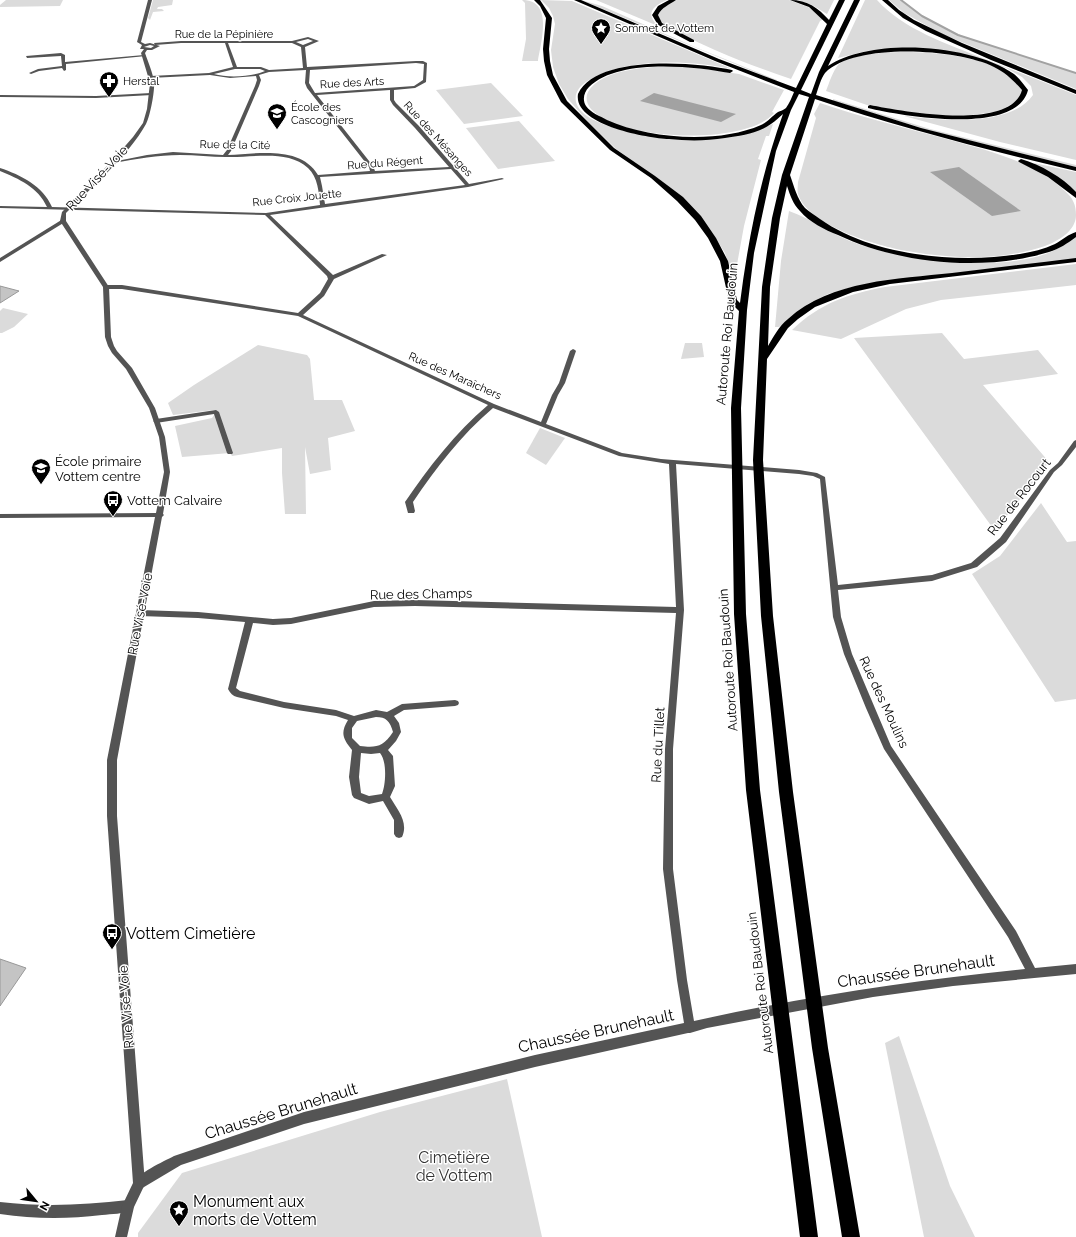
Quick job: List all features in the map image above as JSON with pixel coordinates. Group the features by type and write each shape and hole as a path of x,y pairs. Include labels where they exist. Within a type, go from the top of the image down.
{"highway":[{"path":"537,0 542,4 549,18 550,28 546,49 550,75 564,102 612,149 659,182 680,199 698,218 712,238 724,261 733,301 743,310"},
{"path":"577,0 763,78"},
{"path":"588,0 777,81 971,143 1023,162 1045,172 1076,196"},
{"path":"673,0 663,4 654,15 660,24 691,41 697,46"},
{"path":"793,0 811,6 830,24"},
{"name":"Autoroute Roi Baudouin","path":"809,1237 753,790 740,622 736,408 743,310 750,253 773,151 788,110 842,0"},
{"path":"852,1237 820,1048 786,792 767,616 758,460 766,286 776,218 786,175 806,113 822,72 857,0"},
{"path":"885,0 904,16 934,33 964,47 1076,92"},
{"path":"822,72 851,56 870,52 895,50 937,52 961,56 996,66 1016,78 1025,90 1021,101 1014,106 993,113 964,117 916,116 833,100"},
{"path":"777,81 718,68 678,64 642,66 606,74 594,80 585,87 581,94 581,101 585,109 592,115 614,125 649,134 689,138 740,134 769,123 780,112 788,110"},
{"path":"847,102 932,128 1076,164"},
{"path":"971,143 1076,169"},
{"path":"786,175 795,201 804,212 815,221 853,240 882,249 949,260 1005,259 1026,256 1048,250 1076,234"},
{"path":"762,360 771,348 779,333 794,318 812,305 831,296 886,282 1076,260"}],"street":[{"path":"31,73 38,70 144,56 145,47 139,42 150,0"},
{"name":"Rue de la Pépinière","path":"145,47 156,48 158,46 155,44 181,42 292,42 308,38 317,41 303,46 292,42"},
{"path":"226,42 235,68"},
{"path":"303,46 307,85 371,167 373,172"},
{"path":"27,57 59,54 63,55 64,67"},
{"name":"Rue Visé-Voie","path":"139,1184 112,809 112,760 167,472 162,437 152,408 129,368 118,357 111,346 108,337 106,287 63,221 64,214 68,209 114,162 135,138 145,123 152,83 144,56"},
{"name":"Rue des Mésanges","path":"306,69 423,62 426,65 426,78 424,83 411,88 392,89 392,100 468,186"},
{"path":"151,77 210,74 213,72 235,68 261,68 268,71"},
{"path":"210,74 228,77 257,75 268,71 306,69"},
{"path":"224,156 229,151 257,86 259,80 257,75"},
{"name":"Rue des Arts","path":"313,94 392,89"},
{"path":"0,96 96,97 150,94"},
{"name":"Rue de la Cité","path":"114,162 170,154 286,156 300,160 310,167 318,176"},
{"name":"Rue du Régent","path":"318,176 453,168"},
{"path":"0,169 22,178 35,187 48,203 50,208"},
{"path":"318,176 323,207"},
{"name":"Rue Croix Jouette","path":"0,207 266,214 468,186 502,178"},
{"path":"266,214 330,275 331,278"},
{"path":"0,260 63,221"},
{"path":"299,315 317,300 325,290 331,278 384,255"},
{"name":"Rue des Maraîchers","path":"106,287 122,287 299,315 492,405 621,455 672,462 799,472"},
{"path":"542,425 548,416 555,395 562,383 573,351"},
{"path":"411,511 409,502 428,474 459,434 492,405"},
{"path":"156,421 216,412 230,453"},
{"name":"Rue de Rocourt","path":"835,588 932,578 974,565 1003,540 1052,471 1060,464 1076,442"},
{"name":"Rue du Tillet","path":"672,462 680,610 669,749 668,869 682,980 690,1028"},
{"name":"Rue des Moulins","path":"799,472 814,474 823,478 838,617 848,654 888,748 1012,934 1032,972"},
{"path":"0,516 160,515"},
{"name":"Rue des Champs","path":"140,613 198,615 273,622 291,621 374,604 680,610"},
{"path":"250,620 232,689 237,694 284,705 336,713 354,719 375,714 387,716 394,722 397,732 390,744 382,750 369,751 357,749 348,739 348,728 354,719"},
{"path":"387,716 402,707 455,703"},
{"path":"357,749 354,777 357,795 368,800 385,797"},
{"path":"382,750 388,756 390,786 385,797"},
{"path":"385,797 399,820 399,834"},
{"name":"Chaussée Brunehault","path":"139,1184 178,1160 304,1118 535,1061 720,1021 872,992 1032,972 1076,969"},
{"path":"121,1237 128,1206 139,1184"},
{"path":"0,1208 27,1212 81,1212 128,1206"}],"green space":[{"path":"6,0 63,0 60,6 0,7 0,5"},
{"path":"153,0 173,0 172,5 158,7 157,9 162,9 164,11 153,12 150,20 148,18"},
{"path":"522,0 532,2 538,7 542,14 543,33 538,61 522,61 526,39 525,3"},
{"path":"541,0 572,1 732,69 696,64 657,63 619,68 601,74 586,82 578,90 576,96 576,102 583,113 596,121 613,128 654,136 692,139 730,136 757,130 773,124 769,136 766,136 758,159 761,160 744,226 734,281 725,253 713,234 657,178 616,149 589,123 568,99 559,84 553,67 551,50 555,24 553,16 549,8"},
{"path":"581,0 602,6 695,47 777,80 776,81"},
{"path":"596,0 667,0 652,10 652,17 658,26"},
{"path":"677,0 789,0 808,7 822,17 822,20 820,21 791,79 728,56 667,27 658,18 658,14 664,6"},
{"path":"798,0 834,0 827,14 812,5"},
{"path":"865,0 877,0 900,20 942,42 1076,95 1076,160 1000,142 904,116 954,120 991,117 1008,113 1022,106 1033,95 1031,86 1022,77 1006,68 977,58 957,54 887,49 867,51 838,58"},
{"path":"889,0 900,0 922,16 943,28 973,40 1076,73 1076,89 942,34 904,13"},
{"path":"906,52 958,56 996,67 1013,79 1023,91 1019,100 995,112 971,115 929,116 867,105 826,91 836,68 844,61 870,54"},
{"path":"675,66 739,74 784,90 772,112 774,113 759,124 738,131 711,135 654,133 627,128 606,120 591,109 588,103 588,92 595,84 615,73 640,68"},
{"path":"491,83 523,116 464,124 436,90"},
{"path":"833,99 930,129 1076,165 1076,167 928,130 833,101"},
{"path":"820,103 867,118 996,153 1026,165 1053,181 1070,196 1074,202 1076,211 1073,226 1070,231 1061,238 1045,246 1011,254 976,257 941,256 907,251 845,233 815,216 804,205 798,194 798,182 816,118 814,114"},
{"path":"519,121 555,161 498,169 466,128"},
{"path":"1034,163 1076,172 1076,193 1035,165"},
{"path":"789,211 806,218 849,241 903,255 956,262 1008,262 1032,258 1053,251 1076,236 1076,259 895,280 852,287 828,294 808,304 779,327 775,327 781,261"},
{"path":"1076,264 1076,285 941,300 906,309 841,339 792,330 824,306 859,293 885,287"},
{"path":"3,308 28,314 14,327 0,333 0,311"},
{"path":"942,333 964,359 1038,350 1058,374 983,385 1049,462 995,531 854,338"},
{"path":"685,343 702,343 704,357 681,359"},
{"path":"258,345 307,355 310,359 314,400 342,400 355,431 328,438 331,470 310,474 305,447 306,514 285,514 282,448 232,456 230,453 182,457 175,426 212,418 216,412 214,410 173,415 168,403"},
{"path":"540,428 565,438 546,465 526,453"},
{"path":"1041,503 1067,542 1076,541 1076,699 1055,702 972,574 1000,556"},
{"path":"899,1036 950,1186 975,1237 924,1237 885,1043"},
{"name":"Cimetière de Vottem","path":"507,1079 542,1237 138,1237 138,1233 182,1173 380,1112"}],"shaded area":[{"path":"654,93 736,114 721,122 640,101"},
{"path":"959,167 1021,211 992,216 930,172"}],"building":[{"path":"0,286 19,291 0,303"},
{"path":"0,959 26,968 0,1006"}],"waterway":[{"path":"901,0 922,16 958,35 1076,73"}],"place":[{"name":"Sommet de Vottem","path":"601,45"},
{"name":"Herstal","path":"109,98"},
{"name":"École des Cascogniers","path":"277,130"},
{"name":"École primaire Vottem centre","path":"41,485"},
{"name":"Vottem Calvaire","path":"113,517"},
{"name":"Vottem Cimetière","path":"112,950"},
{"name":"Monument aux morts de Vottem","path":"179,1227"}]}
